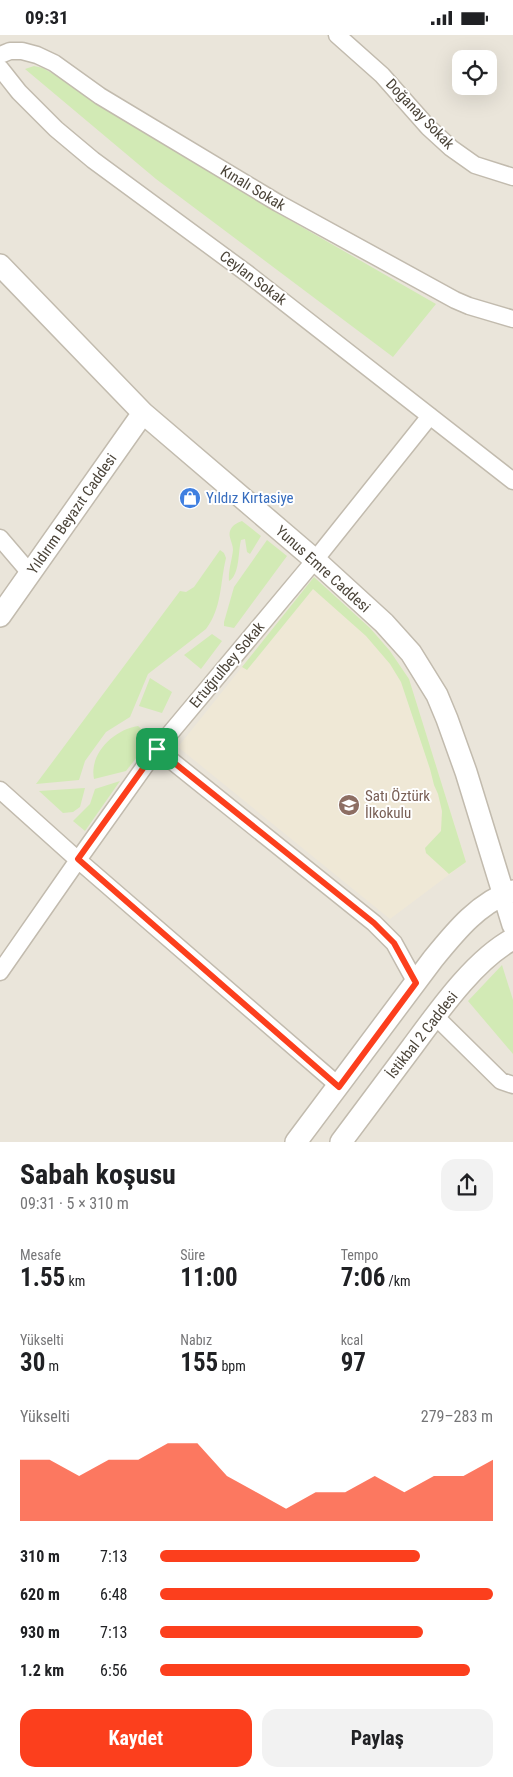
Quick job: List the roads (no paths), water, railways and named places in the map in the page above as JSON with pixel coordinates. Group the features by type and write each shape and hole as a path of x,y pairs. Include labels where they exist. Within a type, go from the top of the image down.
{"street":[{"name":"Doğanay Sokak","path":"337,35 382,75 428,127 451,148 476,165 513,177"},
{"name":"Kınalı Sokak","path":"0,55 10,51 22,51 37,55 54,63 100,96 310,221 455,300 513,319"},
{"name":"Ceylan Sokak","path":"0,68 19,92 56,129 513,481"},
{"name":"Yunus Emre Caddesi","path":"3,274 144,413 315,560 399,638 437,695 509,892 513,925"},
{"name":"Yıldırım Beyazıt Caddesi","path":"0,616 144,413"},
{"name":"Ertuğrulbey Sokak","path":"0,972 157,749 315,560 430,416"},
{"path":"0,538 30,573"},
{"path":"157,749 374,923 394,943 416,983"},
{"path":"0,790 339,1087"},
{"path":"296,1142 456,932 478,911 509,892"},
{"name":"İstikbal 2 Caddesi","path":"341,1142 435,1016 460,986 494,951 513,939"},
{"path":"435,1016 501,1081 513,1085"}],"place":[{"name":"Yıldız Kırtasiye","path":"190,498"},
{"name":"Satı Öztürk İlkokulu","path":"349,805"}]}
